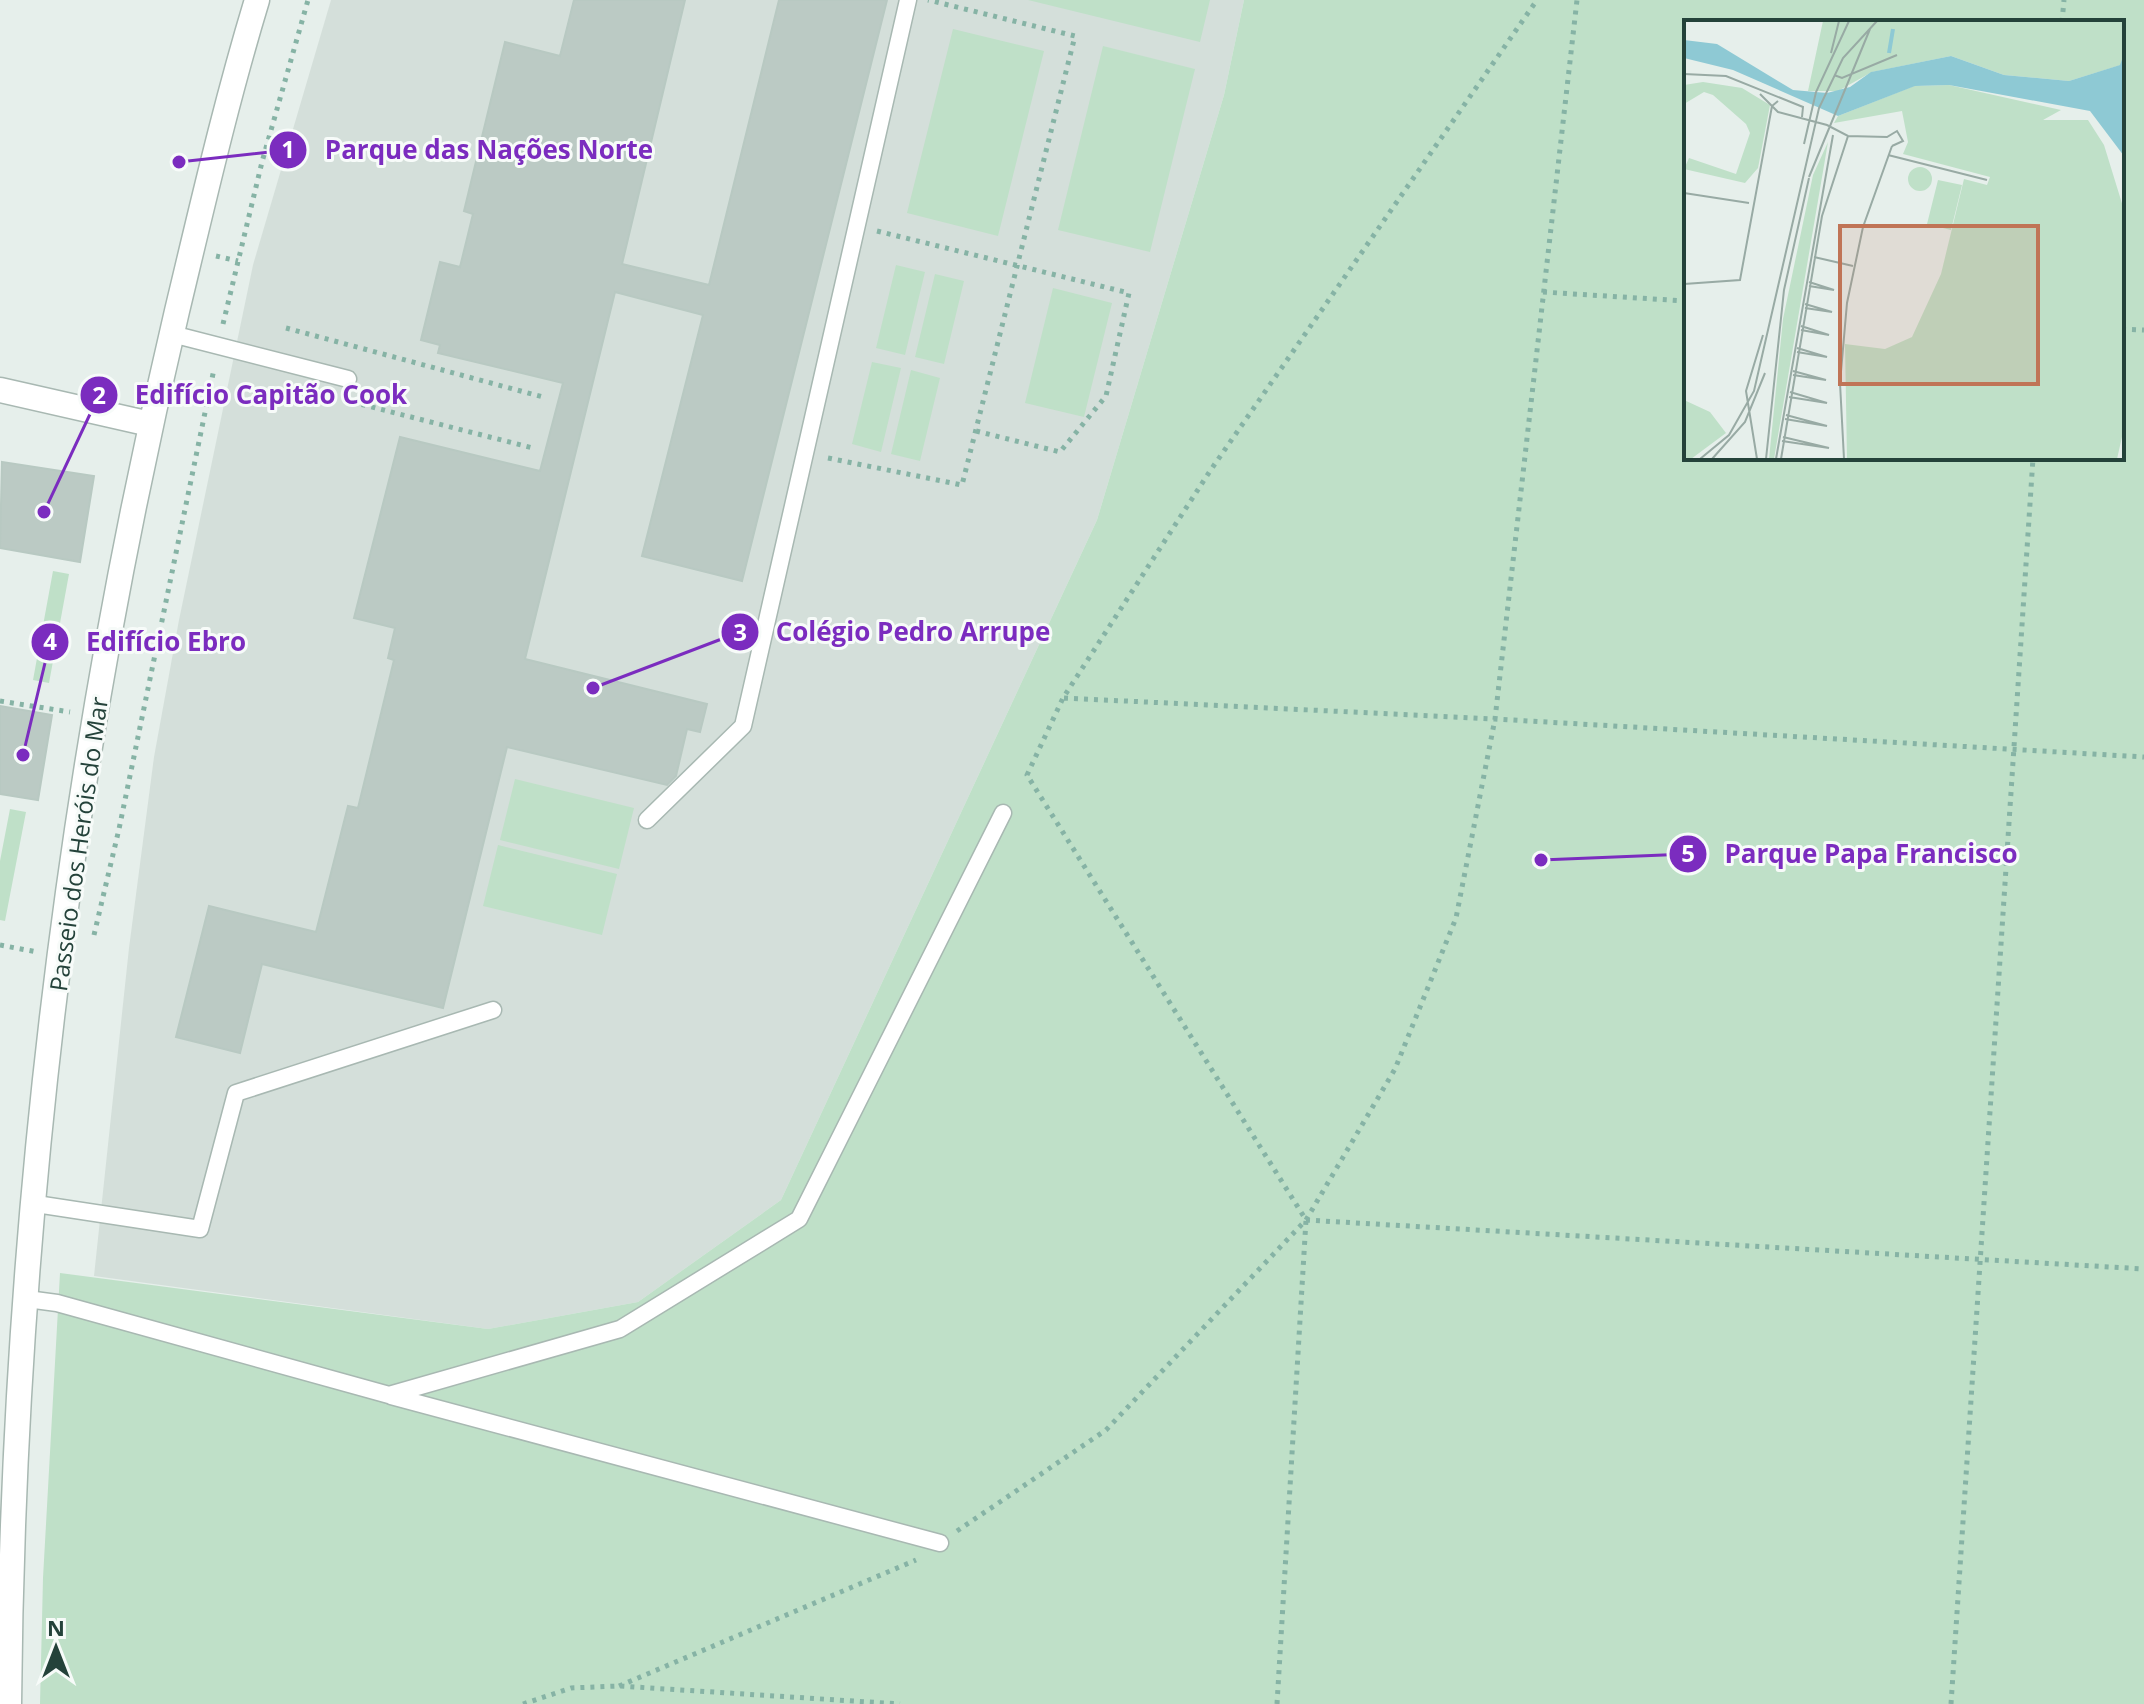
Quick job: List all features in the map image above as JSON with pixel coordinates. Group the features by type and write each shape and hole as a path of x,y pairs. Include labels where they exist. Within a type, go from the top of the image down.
{"street":[{"name":"Passeio dos Heróis do Mar","path":"9,1704 16,1444 27,1299 52,1031 95,717 150,424 211,168 257,0"},
{"path":"0,390 150,424"}],"lane":[{"path":"647,820 743,726 908,0"},
{"path":"172,334 348,379"},
{"path":"389,1395 620,1329 799,1219 1003,813"},
{"path":"36,1204 200,1229 236,1093 493,1010"},
{"path":"27,1299 57,1303 940,1543"}],"path":[{"path":"91,947 119,829 219,346 259,176 308,0"},
{"path":"805,453 962,485 1075,36 928,0"},
{"path":"1277,1704 1306,1220 1027,775 1063,698 1210,471 1537,0"},
{"path":"619,1686 908,1565 1106,1430 1306,1220 1395,1069 1456,918 1495,719 1577,0"},
{"path":"2062,20 2064,0"},
{"path":"856,226 1129,293 1106,396 1060,452 976,431"},
{"path":"1543,292 1684,301"},
{"path":"286,328 543,397"},
{"path":"2124,329 2144,330"},
{"path":"344,399 533,448"},
{"path":"1951,1704 2033,460"},
{"path":"1063,698 1495,719 2144,757"},
{"path":"0,701 95,717"},
{"path":"1306,1220 2144,1269"},
{"path":"523,1704 571,1688 619,1686 900,1704"}],"shaded area":[{"path":"331,0 1244,0 1224,95 1097,520 781,1200 638,1302 488,1329 94,1276 129,948 154,757 179,620 253,265"}],"green space":[{"path":"1028,0 1210,0 1200,42"},
{"path":"1244,0 2144,0 2144,1704 40,1704 43,1578 60,1273 488,1329 638,1302 781,1200 1097,520 1224,95"},
{"path":"953,29 1044,51 998,236 907,213"},
{"path":"1103,46 1195,69 1150,252 1058,230"},
{"path":"896,265 925,272 905,355 876,348"},
{"path":"935,274 964,281 944,364 915,357"},
{"path":"1053,288 1112,303 1084,417 1025,403"},
{"path":"872,362 901,368 881,452 852,444"},
{"path":"911,370 940,378 920,461 891,454"},
{"path":"53,571 69,574 49,683 33,680"},
{"path":"515,779 634,808 619,869 500,840"},
{"path":"10,809 26,812 5,921 0,920 0,861"},
{"path":"498,845 617,874 602,935 483,906"}],"building":[{"path":"574,0 685,0 622,264 709,285 779,0 887,0 742,581 642,556 703,315 615,292 525,659 707,704 700,732 687,729 676,776 667,785 507,747 443,1008 262,964 240,1053 176,1037 209,906 316,932 348,806 358,808 394,660 388,658 395,628 354,618 400,437 540,471 563,383 438,353 440,345 421,340 440,262 460,267 473,214 464,211 505,42 560,56"},
{"path":"2,462 94,476 80,562 0,548"},
{"path":"0,706 52,715 38,800 0,794"}],"place":[{"name":"Parque das Nações Norte","path":"179,162"},
{"name":"Edifício Capitão Cook","path":"44,512"},
{"name":"Colégio Pedro Arrupe","path":"593,688"},
{"name":"Edifício Ebro","path":"23,755"},
{"name":"Parque Papa Francisco","path":"1541,860"}]}
